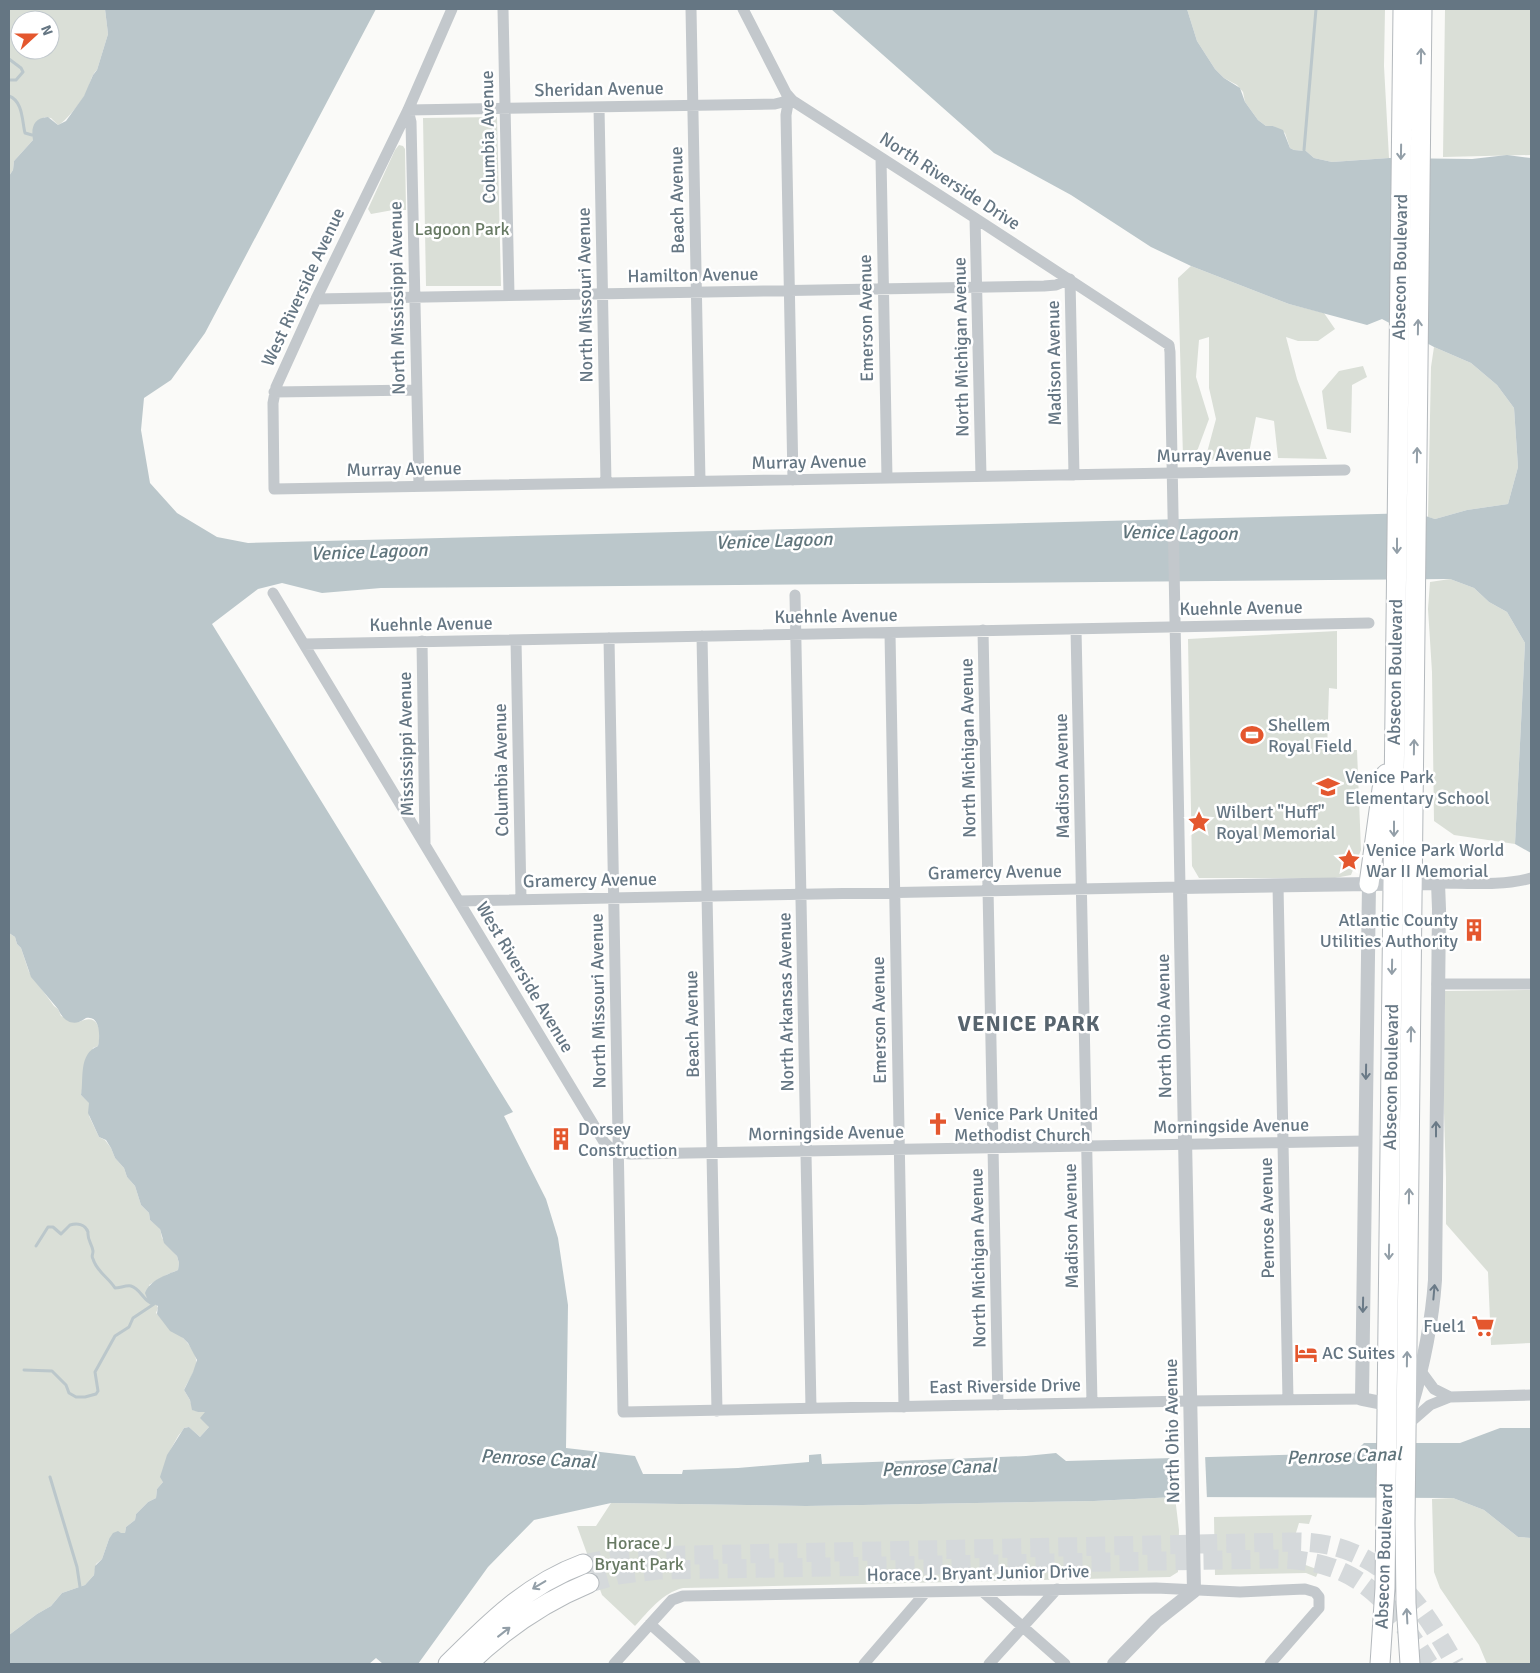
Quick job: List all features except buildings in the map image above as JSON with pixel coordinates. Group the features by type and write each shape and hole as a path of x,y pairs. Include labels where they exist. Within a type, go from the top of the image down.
{"highway":[{"name":"Absecon Boulevard","path":"1380,1664 1385,1588 1386,1522 1403,9"},
{"name":"Absecon Boulevard","path":"1410,1664 1406,1603 1405,1523 1422,9"},
{"path":"1369,884 1382,789 1394,746"},
{"path":"448,1664 492,1621 520,1597 551,1578 583,1564"},
{"path":"468,1664 496,1638 526,1616 558,1597 589,1583"},
{"path":"1385,1588 1392,1664"}],"street":[{"name":"West Riverside Avenue","path":"274,489 274,392 316,299 408,110 452,9"},
{"name":"Columbia Avenue","path":"503,9 509,295"},
{"name":"Beach Avenue","path":"691,9 700,481"},
{"name":"North Riverside Drive","path":"743,9 789,98 1164,340 1169,345 1170,352"},
{"name":"Sheridan Avenue","path":"408,110 775,104 789,98"},
{"path":"789,98 786,115 793,480"},
{"name":"North Missouri Avenue","path":"599,107 606,483"},
{"name":"North Mississippi Avenue","path":"408,110 411,122 419,486"},
{"name":"Emerson Avenue","path":"881,158 887,478"},
{"name":"North Michigan Avenue","path":"975,218 981,476"},
{"name":"Hamilton Avenue","path":"316,299 977,287 1050,285 1062,283 1070,279"},
{"name":"Madison Avenue","path":"1070,279 1074,475"},
{"name":"North Ohio Avenue","path":"1170,352 1194,1591"},
{"path":"274,392 417,390"},
{"name":"Murray Avenue","path":"274,489 1346,470"},
{"name":"West Riverside Avenue","path":"273,593 604,1142 610,1149 618,1153"},
{"name":"North Arkansas Avenue","path":"795,595 811,1408"},
{"name":"Kuehnle Avenue","path":"304,644 1370,623"},
{"name":"Madison Avenue","path":"1076,629 1092,1403"},
{"name":"North Michigan Avenue","path":"983,630 998,1405"},
{"name":"Emerson Avenue","path":"890,633 904,1407"},
{"name":"Beach Avenue","path":"702,636 717,1411"},
{"name":"North Missouri Avenue","path":"609,638 618,1153"},
{"name":"Columbia Avenue","path":"516,640 521,899"},
{"name":"Mississippi Avenue","path":"422,641 425,846"},
{"name":"Gramercy Avenue","path":"459,901 1493,882 1531,878"},
{"name":"Absecon Boulevard","path":"1407,1425 1420,1370 1435,1280 1438,883"},
{"name":"Absecon Boulevard","path":"1362,1400 1369,884"},
{"name":"Penrose Avenue","path":"1278,885 1288,1400"},
{"path":"1437,984 1531,984"},
{"name":"Morningside Avenue","path":"618,1153 899,1150 1365,1141"},
{"name":"East Riverside Drive","path":"618,1153 623,1412 1190,1401 1362,1400 1387,1413"},
{"path":"1420,1370 1434,1389 1450,1397"},
{"path":"1407,1425 1430,1405 1450,1397 1531,1395"},
{"name":"Horace J. Bryant Junior Drive","path":"650,1624 672,1600 683,1596 1156,1588 1240,1592 1305,1589 1317,1594 1320,1604 1316,1612 1270,1664"},
{"path":"990,1664 1057,1589"},
{"path":"982,1591 1065,1664"},
{"path":"1114,1664 1156,1620 1194,1591"},
{"path":"864,1664 926,1592"},
{"path":"614,1664 650,1624 695,1664"}],"green space":[{"path":"9,9 105,9 108,34 97,70 92,77 87,92 74,110 58,125 51,118 44,117 33,140 14,161 13,170 9,176"},
{"path":"1187,9 1385,9 1384,66 1389,158 1332,162 1314,158 1306,151 1290,148 1285,133 1273,126 1266,126 1258,120 1245,102 1243,92 1237,85 1224,78 1215,69 1197,41"},
{"path":"1445,9 1531,9 1531,155 1443,157"},
{"name":"Lagoon Park","path":"497,117 501,286 426,286 423,118"},
{"path":"399,145 405,149 406,210 371,214 368,209"},
{"path":"1191,266 1289,304 1324,313 1335,329 1318,341 1298,341 1286,337 1297,379 1327,459 1278,458 1274,421 1256,417 1248,458 1205,460 1216,419 1209,388 1209,337 1199,340 1196,377 1209,419 1196,454 1183,457 1178,278"},
{"path":"1434,347 1471,363 1497,385 1514,408 1518,467 1508,504 1467,510 1435,519 1428,517 1431,367"},
{"path":"1363,366 1367,377 1352,385 1351,433 1327,429 1322,391 1339,371"},
{"path":"1450,579 1474,588 1489,602 1507,612 1525,643 1515,844 1454,835 1434,821 1432,672 1428,609 1430,582"},
{"path":"1337,631 1337,689 1329,688 1327,751 1357,750 1361,850 1351,875 1335,878 1199,878 1192,866 1188,639"},
{"path":"9,933 15,937 17,944 21,948 29,972 58,1009 61,1016 79,1022 91,1019 98,1025 100,1035 98,1046 93,1048 81,1095 90,1103 89,1116 99,1137 105,1140 111,1148 115,1158 124,1168 127,1177 135,1186 141,1205 149,1213 150,1220 160,1228 162,1238 177,1256 178,1270 149,1285 158,1308 156,1313 182,1337 196,1358 194,1372 184,1390 193,1410 205,1412 209,1427 200,1437 189,1427 184,1428 174,1443 167,1459 163,1482 157,1489 156,1498 148,1502 136,1514 135,1520 126,1527 125,1533 109,1539 102,1559 96,1564 94,1575 85,1585 62,1593 51,1606 9,1635"},
{"path":"1531,990 1531,1343 1491,1345 1488,1272 1446,1224 1443,1080 1445,991"},
{"name":"Horace J Bryant Park","path":"1175,1497 1179,1530 1178,1572 1170,1577 683,1588 675,1590 662,1598 635,1626 602,1595 577,1526 596,1526 611,1503 806,1506 1094,1501"},
{"path":"1453,1498 1484,1510 1518,1537 1531,1538 1531,1664 1487,1664 1479,1645 1440,1588 1434,1572 1432,1499"},
{"path":"1312,1515 1309,1524 1299,1523 1291,1549 1303,1564 1319,1570 1316,1577 1306,1573 1215,1575 1214,1517"}],"water":[{"path":"105,9 376,9 205,333 171,380 144,398 141,430 150,483 177,513 217,537 248,543 1416,513 1435,519 1467,510 1508,504 1518,467 1514,408 1497,385 1471,363 1434,347 1382,319 1367,325 1289,304 1191,266 1151,247 1071,195 994,153 831,9 1187,9 1197,41 1215,69 1224,78 1240,88 1245,102 1258,120 1266,126 1273,126 1283,130 1290,148 1294,150 1306,151 1314,158 1332,162 1389,158 1472,159 1507,155 1531,158 1531,853 1515,844 1525,643 1507,612 1489,602 1474,588 1450,579 381,588 322,593 282,583 258,589 212,624 513,1112 504,1116 546,1199 558,1238 568,1305 566,1448 635,1456 643,1474 682,1474 683,1470 809,1462 809,1455 821,1454 822,1464 1026,1456 1056,1453 1066,1461 1354,1453 1364,1443 1460,1443 1500,1428 1531,1428 1531,1538 1518,1537 1484,1510 1453,1498 1175,1497 1094,1501 806,1506 611,1503 534,1520 488,1567 418,1664 383,1664 376,1658 369,1664 9,1664 9,1635 51,1606 62,1593 85,1585 94,1575 95,1566 102,1559 113,1533 118,1531 125,1533 126,1527 135,1520 136,1514 148,1502 156,1498 157,1489 163,1482 160,1477 167,1455 184,1428 189,1427 200,1437 209,1427 200,1418 205,1412 192,1410 190,1400 184,1390 197,1360 188,1343 170,1331 157,1314 158,1306 148,1301 145,1293 154,1281 178,1270 177,1256 164,1243 160,1229 150,1220 149,1213 141,1205 135,1186 127,1177 124,1168 115,1158 106,1140 99,1137 88,1113 89,1103 81,1095 83,1068 87,1055 98,1046 99,1033 97,1023 91,1018 75,1023 69,1022 64,1018 31,977 21,948 17,944 15,937 9,933 9,176 13,170 14,161 33,140 32,131 34,124 39,119 48,117 58,125 66,121 84,96 97,70 108,34"}],"pier":[{"path":"1205,1454 1207,1500 1179,1499 1177,1455"}],"waterway":[{"path":"1304,150 1316,9"},
{"path":"9,59 21,68 23,72 16,80 9,80"},
{"path":"9,96 17,102 25,133 32,135"},
{"path":"36,1246 48,1227 53,1227 61,1234 70,1225 78,1224 83,1226 88,1232 95,1264 115,1288 131,1286 153,1304"},
{"path":"24,1370 52,1371 66,1385 69,1393 76,1397 96,1394 98,1391 95,1372 115,1336 129,1327 133,1318 154,1304"},
{"path":"50,1477 77,1567 80,1587"}],"tunnel":[{"path":"583,1564 614,1558 644,1556 1292,1542 1322,1544 1348,1551 1371,1562 1392,1577 1410,1595 1426,1616 1455,1664"},
{"path":"589,1583 617,1575 658,1570 1278,1559 1306,1561 1330,1567 1351,1576 1369,1588 1400,1621 1429,1664"}],"place":[{"name":"Shellem Royal Field","path":"1252,735"},
{"name":"Venice Park Elementary School","path":"1328,787"},
{"name":"Wilbert \"Huff\" Royal Memorial","path":"1199,822"},
{"name":"Venice Park World War II Memorial","path":"1349,860"},
{"name":"Atlantic County Utilities Authority","path":"1474,930"},
{"name":"Venice Park United Methodist Church","path":"938,1124"},
{"name":"Dorsey Construction","path":"561,1139"},
{"name":"Fuel1","path":"1483,1326"},
{"name":"AC Suites","path":"1306,1353"}],"district":[{"name":"VENICE PARK","path":"1029,1023"}],"water label":[{"name":"Venice Lagoon","path":"1179,533"},
{"name":"Venice Lagoon","path":"774,541"},
{"name":"Venice Lagoon","path":"369,552"},
{"name":"Penrose Canal","path":"1344,1456"},
{"name":"Penrose Canal","path":"538,1459"},
{"name":"Penrose Canal","path":"939,1468"}]}
